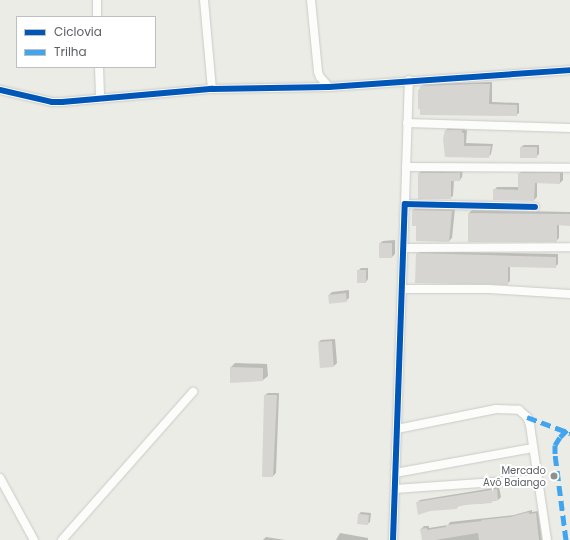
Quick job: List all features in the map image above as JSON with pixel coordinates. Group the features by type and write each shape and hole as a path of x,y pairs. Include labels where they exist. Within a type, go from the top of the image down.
{"street":[{"path":"97,0 97,16"},
{"path":"204,0 212,89"},
{"path":"311,0 318,72 320,77 329,87"},
{"path":"99,68 100,99"},
{"path":"0,90 52,102 212,89 329,87 409,80 570,70"},
{"path":"393,540 403,289 409,80"},
{"path":"407,123 570,128"},
{"path":"406,167 570,168"},
{"path":"405,204 535,207"},
{"path":"404,248 570,247"},
{"path":"403,289 489,289 570,294"},
{"path":"62,540 193,392"},
{"path":"397,429 496,409 519,410 528,421 547,540"},
{"path":"395,473 533,448"},
{"path":"0,478 34,540"},
{"path":"395,489 538,479"}],"building":[{"path":"490,84 489,104 517,105 517,116 420,115 420,109 418,109 418,90 420,90 420,86"},
{"path":"445,130 462,130 462,133 464,133 464,146 491,146 489,158 445,157 443,139"},
{"path":"520,147 537,147 537,158 520,158"},
{"path":"418,173 460,173 460,181 451,181 451,199 418,199"},
{"path":"518,173 560,173 560,184 535,183 534,201 493,200 493,189 518,190"},
{"path":"412,210 452,211 449,242 416,241 416,226 412,226"},
{"path":"468,213 570,214 570,226 557,225 557,242 468,242"},
{"path":"379,243 392,243 392,258 379,258"},
{"path":"416,253 556,257 556,268 508,267 508,285 415,283"},
{"path":"357,270 366,270 366,283 357,283"},
{"path":"346,293 347,302 329,304 328,295"},
{"path":"332,341 334,367 320,368 318,342"},
{"path":"230,367 263,368 263,381 230,383"},
{"path":"264,395 277,395 273,477 262,477"},
{"path":"497,489 498,500 492,501 492,503 463,505 457,507 457,509 430,511 418,515 416,502"},
{"path":"529,512 529,514 536,513 539,540 479,540 478,533 435,540 422,540 420,529 427,528 427,530 446,527 446,525 510,517"},
{"path":"358,514 369,515 368,525 357,524"}],"marked path":[{"path":"527,417 570,433"},
{"path":"566,540 555,445 560,437 570,427"}],"cycle path":[{"path":"0,90 52,102 62,102 212,89 329,87 570,70"},
{"path":"393,540 405,204 535,207"}],"place":[{"name":"Mercado Avô Baiango","path":"554,476"}]}
